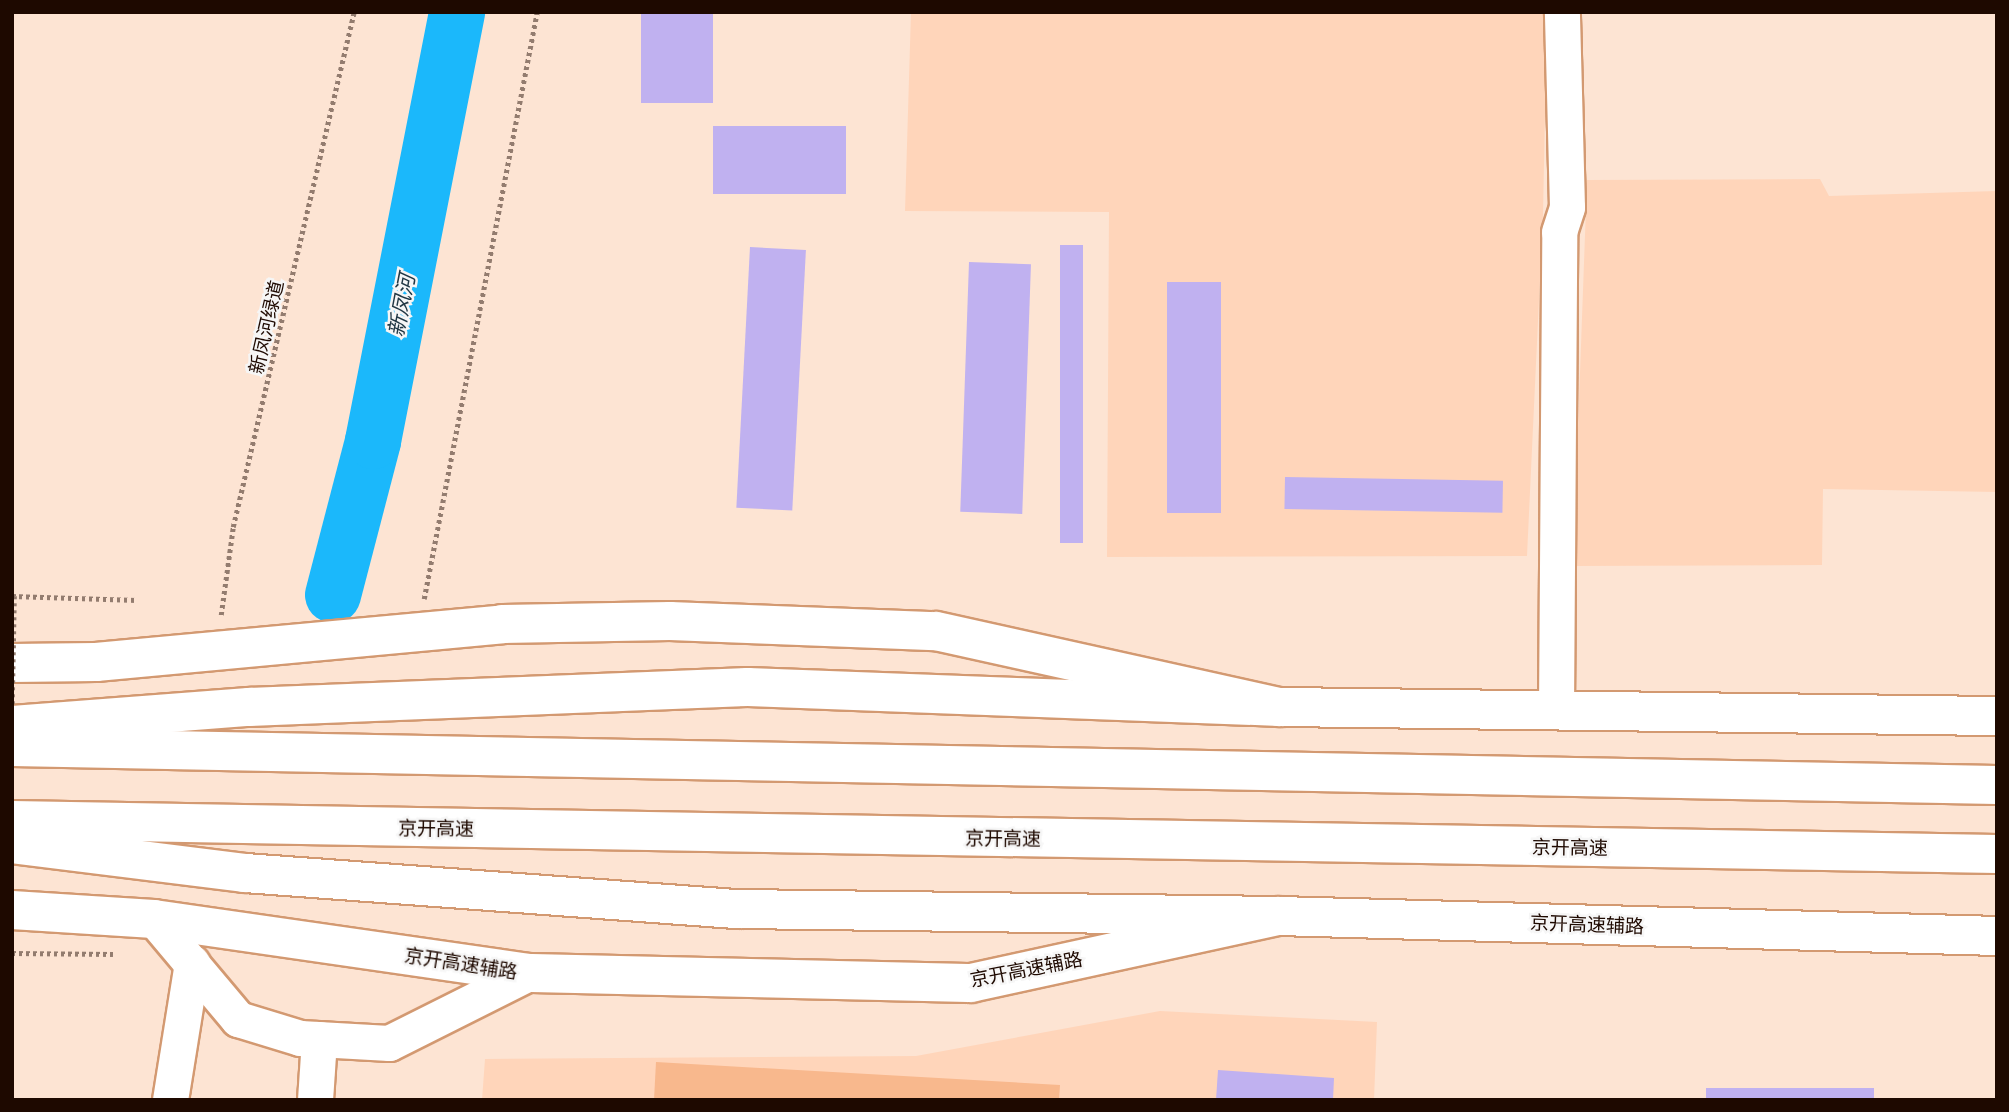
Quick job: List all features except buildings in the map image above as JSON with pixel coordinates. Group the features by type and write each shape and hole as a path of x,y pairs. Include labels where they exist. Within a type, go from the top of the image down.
{"main road":[{"path":"12,663 96,662 421,630 670,621 936,631 1280,707"},
{"path":"12,725 249,706 748,687 1280,707 1997,716"},
{"path":"12,747 417,751 1995,785"},
{"name":"京开高速","path":"12,820 1996,854"},
{"path":"12,844 246,873 421,888 738,909 1278,916"},
{"name":"京开高速辅路","path":"12,910 154,919 530,973 971,982 1278,916 1997,936"}],"street":[{"path":"1556,710 1559,232 1567,207 1562,12"},
{"path":"154,919 238,1019 321,1039 389,1043 530,973"},
{"path":"170,1100 192,963"},
{"path":"315,1100 321,1039"}],"path":[{"name":"新凤河绿道","path":"232,649 233,527 354,12"},
{"path":"421,630 424,590 537,12"},
{"path":"12,704 13,596 137,600"},
{"path":"12,953 120,954"}],"shaded area":[{"path":"911,12 1547,12 1543,214 1527,556 1107,557 1109,212 905,211"},
{"path":"1820,179 1829,196 1997,191 1997,492 1823,489 1822,565 1573,566 1587,180"},
{"path":"1160,1011 1377,1022 1374,1100 482,1100 485,1059 916,1056"},
{"path":"656,1062 1060,1085 1059,1100 654,1100"}],"waterway":[{"name":"新凤河","path":"333,595 373,441 457,12"}]}
